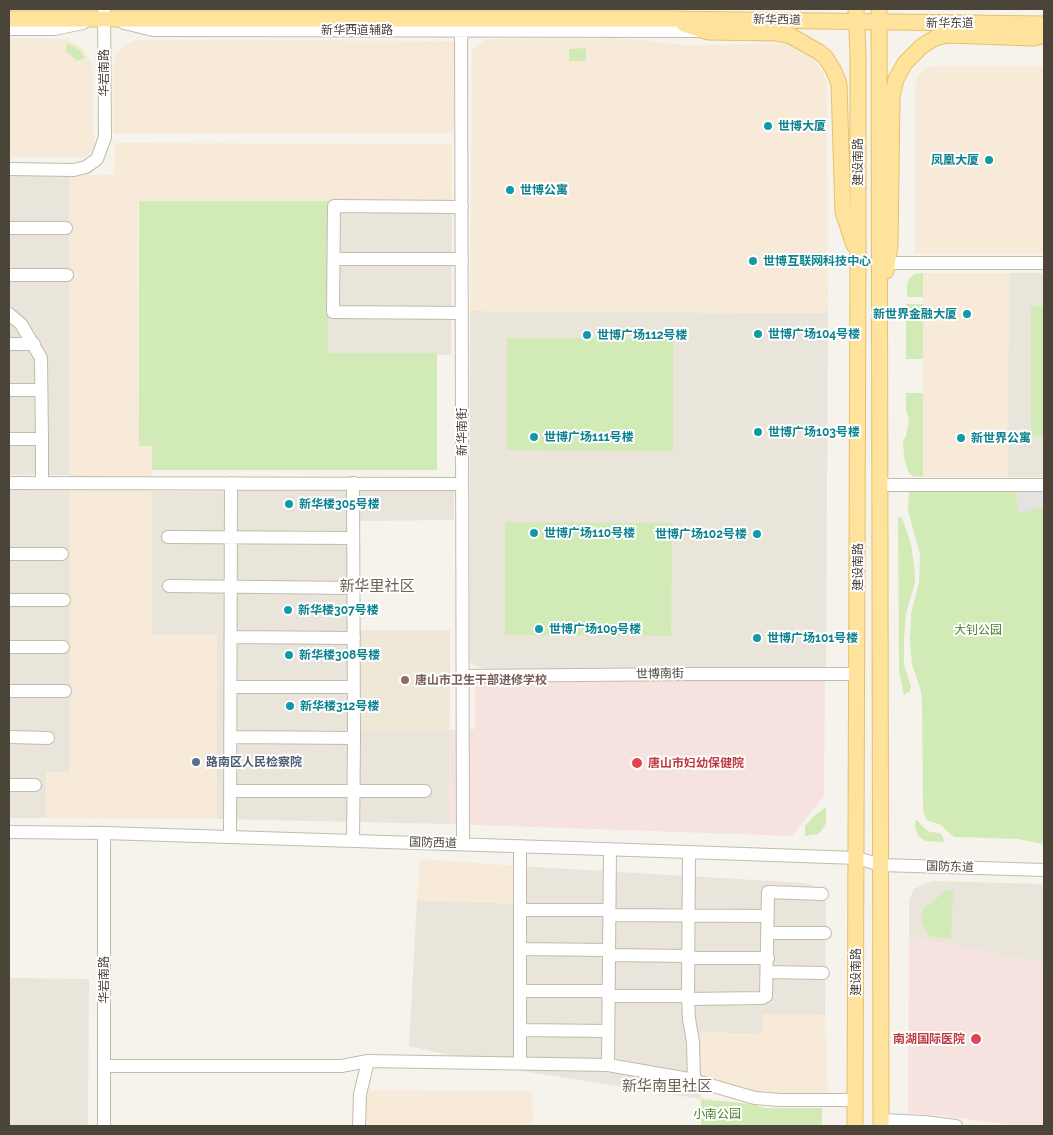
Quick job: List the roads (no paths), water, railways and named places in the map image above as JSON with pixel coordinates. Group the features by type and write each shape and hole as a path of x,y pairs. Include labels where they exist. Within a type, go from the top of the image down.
{"main road":[{"name":"新华西道","path":"9,19 104,13 152,20 461,25 856,15"},
{"name":"新华东道","path":"856,15 1044,24"},
{"name":"建设南路","path":"855,1126 858,674 858,54 856,15"},
{"name":"建设南路","path":"879,16 878,485 881,1123"},
{"path":"669,19 708,32 776,33 791,36 819,52 834,72 839,84 843,212 858,261"},
{"path":"879,294 888,263 892,97 896,79 905,63 922,46 935,38 947,35 1034,38 1044,35"}],"street":[{"path":"9,29 54,29 104,13"},
{"name":"华岩南路","path":"9,169 74,170 86,167 96,159 105,137 104,13"},
{"path":"461,25 708,32"},
{"name":"新华南街","path":"461,25 463,844"},
{"path":"462,207 334,206 333,312 462,312"},
{"path":"9,228 66,228"},
{"path":"334,259 462,259"},
{"path":"888,263 1044,263"},
{"path":"9,275 67,275"},
{"path":"9,314 21,324 41,358 42,483"},
{"path":"9,344 34,344"},
{"path":"9,390 41,390"},
{"path":"9,439 42,439"},
{"path":"9,483 462,484"},
{"path":"230,837 231,483"},
{"path":"353,483 353,841"},
{"path":"878,485 1044,485"},
{"path":"168,537 353,538"},
{"path":"9,554 62,554"},
{"path":"169,586 353,588"},
{"path":"9,600 64,600"},
{"path":"231,637 354,638"},
{"path":"9,647 63,647"},
{"name":"世博南街","path":"462,676 858,674"},
{"path":"231,686 354,687"},
{"path":"9,691 65,691"},
{"path":"9,737 48,738"},
{"path":"230,737 354,738"},
{"path":"9,786 35,786"},
{"path":"230,791 425,791"},
{"name":"国防西道","path":"9,832 104,833 463,844 857,858"},
{"name":"华岩南路","path":"104,833 104,1126"},
{"path":"520,846 520,1063"},
{"path":"608,1064 610,849"},
{"path":"689,852 688,997 693,1042 694,1080"},
{"name":"国防东道","path":"857,858 881,865 1044,870"},
{"path":"520,991 762,998 768,992 768,892 822,894"},
{"path":"520,910 768,916"},
{"path":"768,933 825,933"},
{"path":"520,949 688,957 768,958"},
{"path":"768,972 824,972"},
{"path":"520,1030 608,1031"},
{"path":"359,1126 360,1094 368,1061"},
{"path":"104,1066 341,1066 368,1061 608,1064 694,1080 755,1098 855,1100"},
{"path":"881,1123 924,1122 956,1126"}],"place":[{"name":"世博大厦","path":"768,126"},
{"name":"凤凰大厦","path":"989,160"},
{"name":"世博公寓","path":"510,190"},
{"name":"世博互联网科技中心","path":"753,261"},
{"name":"新世界金融大厦","path":"967,314"},
{"name":"世博广场104号楼","path":"758,334"},
{"name":"世博广场112号楼","path":"587,335"},
{"name":"世博广场103号楼","path":"758,432"},
{"name":"世博广场111号楼","path":"534,437"},
{"name":"新世界公寓","path":"961,438"},
{"name":"新华楼305号楼","path":"289,504"},
{"name":"世博广场110号楼","path":"534,533"},
{"name":"世博广场102号楼","path":"757,534"},
{"name":"新华楼307号楼","path":"288,610"},
{"name":"世博广场109号楼","path":"539,629"},
{"name":"世博广场101号楼","path":"757,638"},
{"name":"新华楼308号楼","path":"289,655"},
{"name":"唐山市卫生干部进修学校","path":"405,680"},
{"name":"新华楼312号楼","path":"290,706"},
{"name":"路南区人民检察院","path":"196,762"},
{"name":"唐山市妇幼保健院","path":"637,763"},
{"name":"南湖国际医院","path":"976,1039"}],"district":[{"name":"新华里社区","path":"377,586"},
{"name":"新华南里社区","path":"667,1086"}],"park label":[{"name":"大钊公园","path":"978,630"},
{"name":"小南公园","path":"717,1114"}]}
